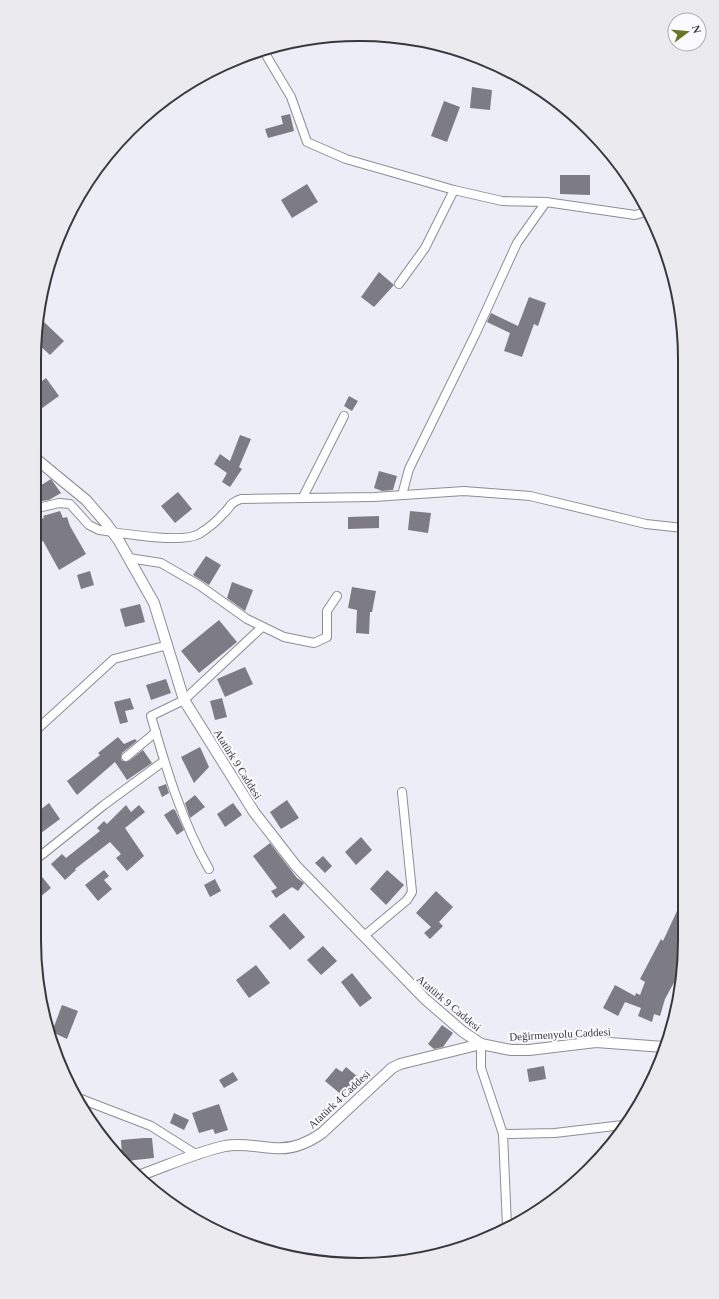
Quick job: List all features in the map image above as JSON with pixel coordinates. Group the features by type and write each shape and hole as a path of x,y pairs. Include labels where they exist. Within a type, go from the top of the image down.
{"street":[{"path":"266,55 291,97 307,142 346,159 454,190 502,201 546,202 635,216 642,213"},
{"path":"399,284 425,248 454,190"},
{"path":"402,495 409,469 475,335 517,243 546,202"},
{"path":"303,497 344,416"},
{"name":"Atatürk 9 Caddesi","path":"41,464 86,500 113,532 154,603 168,644 184,700 231,777 269,832 311,882 425,999 462,1031 481,1044"},
{"path":"41,507 59,503 70,504 89,525 99,530 163,538 185,538 199,534 224,514 232,502 240,499 374,497 464,490 530,496 646,524 678,527"},
{"path":"129,558 162,563 199,585 246,620 284,637 314,643 327,637 327,611 338,596"},
{"path":"209,869 195,844 164,761 151,716 184,700 262,627"},
{"path":"41,726 114,659 168,644"},
{"path":"126,757 156,732"},
{"path":"41,855 104,805 164,761"},
{"path":"364,936 407,900 412,892 402,792"},
{"name":"Değirmenyolu Caddesi","path":"481,1044 511,1050 530,1050 596,1042 659,1047"},
{"path":"481,1044 481,1068 503,1134 507,1221"},
{"name":"Atatürk 4 Caddesi","path":"144,1174 197,1155 238,1144 285,1148 312,1140 322,1133 392,1068 400,1064 481,1044"},
{"path":"85,1101 151,1126 197,1155"},
{"path":"503,1134 555,1133 617,1126"}],"building":[{"path":"472,87 492,90 490,110 470,108"},
{"path":"444,101 460,107 447,142 431,136"},
{"path":"290,114 294,131 268,138 265,129 283,124 281,116"},
{"path":"560,175 590,175 590,195 560,194"},
{"path":"307,184 318,202 292,218 281,200"},
{"path":"379,272 394,285 374,307 361,297"},
{"path":"529,297 546,303 538,326 534,324 522,357 504,351 510,333 487,322 491,313 518,326"},
{"path":"44,322 64,341 50,355 42,347"},
{"path":"46,378 59,396 41,409 41,382"},
{"path":"349,396 358,401 352,411 344,406"},
{"path":"240,435 251,439 239,467 242,469 230,487 222,482 227,473 214,464 220,454 230,461"},
{"path":"379,471 397,476 393,490 382,491 374,488"},
{"path":"51,479 61,493 49,500 42,501 41,485"},
{"path":"178,492 192,509 175,523 161,506"},
{"path":"60,511 63,518 67,517 70,526 86,554 59,570 43,541 41,542 41,519 44,518 43,516"},
{"path":"410,511 431,513 428,533 408,530"},
{"path":"379,516 379,528 348,529 348,517"},
{"path":"206,556 221,565 209,585 193,575"},
{"path":"90,571 94,585 81,589 77,575"},
{"path":"232,582 253,590 245,611 227,598"},
{"path":"352,587 376,591 372,612 370,612 369,634 356,633 357,610 348,608"},
{"path":"140,604 145,622 125,627 120,609"},
{"path":"219,620 237,642 199,673 181,651"},
{"path":"245,667 253,684 225,697 217,679"},
{"path":"166,679 171,693 151,700 146,685"},
{"path":"130,698 134,709 125,711 128,722 120,724 114,702"},
{"path":"222,698 227,717 215,720 210,701"},
{"path":"118,737 124,744 135,739 137,741 122,753 122,761 129,761 143,750 152,763 127,780 115,762 77,795 67,781 100,755 98,753"},
{"path":"200,747 209,767 194,783 181,757"},
{"path":"166,784 169,793 162,797 158,787"},
{"path":"195,795 205,807 190,818 185,803"},
{"path":"287,800 299,818 281,829 270,812"},
{"path":"49,803 60,819 41,833 41,809"},
{"path":"233,803 242,815 225,827 217,814"},
{"path":"126,805 131,812 139,805 145,812 125,828 144,856 127,871 116,858 121,854 110,842 75,869 76,870 65,880 51,864 62,854 66,858 100,831 97,828 104,821 107,824"},
{"path":"173,809 175,810 184,830 177,835 164,815"},
{"path":"361,837 372,850 356,865 345,852"},
{"path":"270,843 297,878 304,883 298,891 292,887 276,898 271,891 277,888 253,856"},
{"path":"323,856 332,866 325,873 315,863"},
{"path":"104,870 109,876 104,880 112,889 98,901 85,885"},
{"path":"387,870 404,885 386,905 370,889"},
{"path":"41,876 51,888 41,896"},
{"path":"215,879 221,891 210,897 204,885"},
{"path":"436,891 453,907 439,922 443,926 430,939 424,933 431,927 416,913"},
{"path":"678,909 678,940 675,981 665,999 660,1016 654,1014 652,1022 638,1016 641,1008 625,1002 618,1016 603,1008 615,985 635,996 636,993 640,995 645,982 640,979 661,939 663,941"},
{"path":"284,913 305,937 290,950 269,926"},
{"path":"323,946 337,961 321,975 307,960"},
{"path":"256,965 270,983 249,998 236,980"},
{"path":"352,973 372,998 360,1007 341,982"},
{"path":"62,1005 78,1011 67,1039 55,1034 54,1028"},
{"path":"442,1025 453,1033 443,1047 434,1049 428,1044"},
{"path":"544,1066 546,1079 529,1082 527,1069"},
{"path":"346,1067 358,1077 343,1096 325,1081 336,1068 342,1072"},
{"path":"233,1072 238,1080 224,1088 219,1080"},
{"path":"219,1104 228,1130 215,1134 213,1129 199,1133 192,1113"},
{"path":"174,1113 189,1120 184,1130 170,1123"},
{"path":"152,1138 154,1158 130,1161 122,1152 121,1140"}]}
